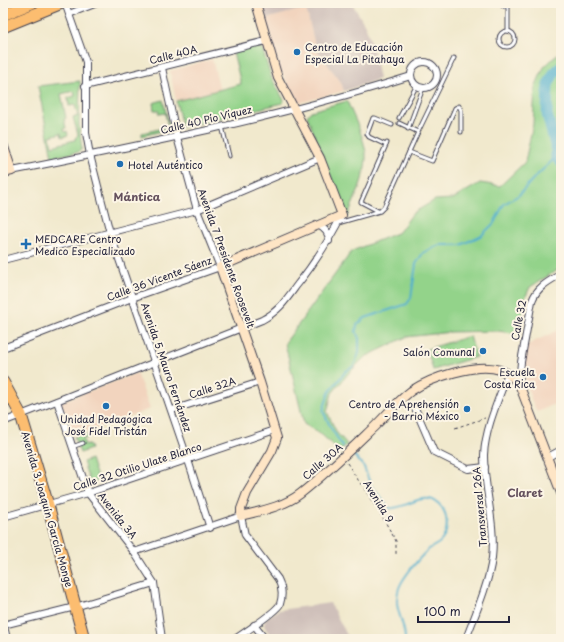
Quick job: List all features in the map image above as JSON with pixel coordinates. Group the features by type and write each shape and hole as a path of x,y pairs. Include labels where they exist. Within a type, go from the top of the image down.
{"highway":[{"path":"3,15 32,3"},
{"path":"3,27 62,3"},
{"name":"Avenida 3 Joaquín García Monge","path":"3,382 21,415 48,505 84,639"}],"street":[{"name":"Avenida 5 Mauro Fernández","path":"66,3 86,62 86,133 90,156 110,233 172,410 210,528"},
{"path":"69,14 97,3"},
{"path":"3,422 274,314 316,261 329,241 342,215 320,158 278,78 256,3"},
{"name":"Calle 40A","path":"85,86 266,41"},
{"path":"427,62 434,67 437,75 431,86 420,86 412,80 411,76 413,68 419,63 427,62"},
{"name":"Avenida 7 Presidente Roosevelt","path":"162,68 177,137 197,210 220,267 275,430"},
{"name":"Calle 40 Pío Víquez","path":"5,172 90,156 177,137 379,86 411,76"},
{"path":"3,144 5,172"},
{"path":"3,260 197,210 320,158"},
{"name":"Calle 36 Vicente Sáenz","path":"3,348 132,298 220,267 342,215"},
{"path":"317,225 325,229 329,241"},
{"name":"Calle 32","path":"519,384 521,362 532,301 535,293 543,285 561,274"},
{"name":"Calle 30A","path":"134,552 289,501 299,495 343,457 397,403 417,387 462,370 478,367 498,369 508,373"},
{"path":"508,373 519,384 561,492"},
{"name":"Transversal 26A","path":"466,639 489,572 492,558 493,540 484,454 486,436 508,373"},
{"name":"Calle 32A","path":"172,410 260,382"},
{"name":"Avenida 3A","path":"57,401 88,493 152,577 156,591 162,639"},
{"path":"415,408 434,452 468,469 485,467"},
{"path":"236,639 279,605 282,595 281,586 278,579 245,535 240,516 247,493 276,444 277,438 275,430"},
{"name":"Calle 32 Otilio Ulate Blanco","path":"3,517 88,493 275,430"},
{"path":"548,457 561,450"},
{"path":"7,639 3,624 75,607 154,583"},
{"path":"254,625 265,639"}],"lane":[{"path":"500,3 504,7 512,3"},
{"path":"508,6 508,31"},
{"path":"508,31 513,34 515,41 512,46 504,47 500,44 498,39 500,34 508,31"},
{"path":"338,223 378,211 384,207 454,58"},
{"path":"408,128 420,86"},
{"path":"399,118 420,86"},
{"path":"409,152 432,161 455,108 459,106 461,110 461,132"},
{"path":"378,211 361,202 387,144 369,137 367,131 373,118 392,124"},
{"path":"399,123 418,132"},
{"path":"222,126 229,156"},
{"path":"72,447 83,443"}],"path":[{"path":"455,428 493,416"},
{"name":"Avenida 9","path":"343,457 383,518 396,541 396,555"}],"shaded area":[{"path":"262,3 352,3 366,27 373,49 379,79 344,91 341,82 316,49 306,8 266,19"},
{"name":"Centro de Educación Especial La Pitahaya","path":"306,8 316,49 341,82 344,91 299,103 279,69 266,19"},
{"path":"212,59 220,90 176,101 170,71"},
{"name":"Escuela Costa Rica","path":"561,329 561,401 537,412 526,384 524,359 527,345"},
{"name":"Unidad Pedagógica José Fidel Tristán","path":"137,373 150,409 74,437 61,402"},
{"path":"330,603 349,639 273,639 264,625 268,617 279,610"}],"green space":[{"path":"257,46 262,49 272,79 284,100 283,103 182,127 176,101 241,84 233,52"},
{"path":"560,52 561,268 530,287 525,298 519,334 498,331 451,332 406,337 365,357 332,393 327,412 337,433 347,444 340,452 322,435 304,424 285,343 352,251 399,232 413,213 435,200 453,199 480,183 500,186 525,162 533,124 535,87 544,67"},
{"path":"80,81 79,125 82,149 78,152 52,157 38,86","holes":["74,91 75,96 68,98 69,106 75,105 78,116 73,117 78,135 75,140 52,146 50,136 61,133 62,137 68,135 67,131 65,132 64,129 66,128 64,119 66,118 61,94"]},
{"path":"163,100 170,129 142,136 142,133 168,127 165,113 159,114 158,110 154,110 153,103"},
{"path":"347,101 362,136 366,156 361,183 347,217 307,116 311,111"},
{"path":"470,336 476,357 433,370 427,349"},
{"path":"85,433 87,438 83,439 85,445 89,444 91,449 80,453 74,437"},
{"path":"91,459 98,480 90,483 83,462"}],"waterway":[{"path":"561,67 554,73 548,85 547,114 556,149 556,157 561,162"},
{"path":"343,447 331,428 323,411 329,392 346,371 354,366 359,353 359,338 356,331 357,325 365,318 407,304 411,298 416,264 423,253 439,245 461,245 482,235 494,223 504,204 519,195 556,157"},
{"path":"353,454 364,467 371,486 389,508 400,507 416,500 427,499 438,503 445,514 447,526 443,538 439,543 429,549 417,562 404,578 399,588 397,602 405,639"}],"place":[{"name":"Centro de Educación Especial La Pitahaya","path":"297,52"},
{"name":"Hotel Auténtico","path":"120,164"},
{"name":"MEDCARE Centro Medico Especializado","path":"26,244"},
{"name":"Salón Comunal","path":"483,351"},
{"name":"Escuela Costa Rica","path":"543,377"},
{"name":"Unidad Pedagógica José Fidel Tristán","path":"106,406"},
{"name":"Centro de Aprehensión - Barrio México","path":"467,409"}],"district":[{"name":"Mántica","path":"137,196"},
{"name":"Claret","path":"525,492"}]}
